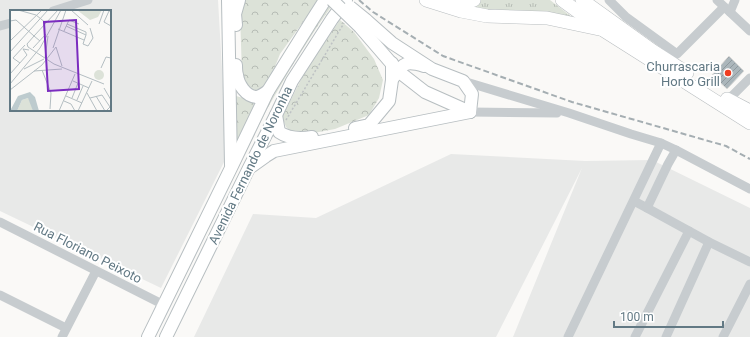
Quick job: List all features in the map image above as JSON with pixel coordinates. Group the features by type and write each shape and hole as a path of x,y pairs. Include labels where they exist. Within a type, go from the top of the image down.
{"highway":[{"path":"426,0 461,11 487,16 547,18 603,30"},
{"path":"445,0 462,4 474,0"},
{"path":"562,0 603,30 750,123"},
{"path":"582,0 653,51 728,99 750,111"}],"main road":[{"path":"228,0 231,168"},
{"path":"239,0 235,14 237,76 242,88 247,94 258,97 268,91"},
{"name":"Avenida Fernando de Noronha","path":"148,337 268,91 325,0"},
{"path":"332,0 363,24 432,69"},
{"path":"342,0 363,24 394,71 425,92 470,112"},
{"name":"Avenida Fernando de Noronha","path":"166,337 292,81 346,0"},
{"path":"276,116 279,132 285,136 300,139 336,134 368,125 388,101 394,71 404,65 412,63 463,81 472,94 470,112"},
{"path":"249,168 274,151 470,112"}],"street":[{"path":"56,10 88,0"},
{"path":"609,0 626,17 677,54 735,0"},
{"path":"717,0 750,31"},
{"path":"0,26 10,23"},
{"path":"728,99 750,78"},
{"path":"463,81 569,112 661,144 676,150 750,189"},
{"path":"470,112 569,112"},
{"path":"568,337 661,144"},
{"path":"647,208 676,150"},
{"path":"634,201 709,242 750,262"},
{"name":"Rua Floriano Peixoto","path":"0,222 164,305"},
{"path":"635,337 689,231"},
{"path":"666,337 709,242"},
{"path":"0,295 64,333 96,271"},
{"path":"723,337 750,284"}],"shaded area":[{"path":"0,0 218,0 227,156 161,288 0,211"},
{"path":"451,154 585,161 652,160 750,208 750,337 513,337 582,168 496,337 194,337 253,214 316,218"}],"green space":[{"path":"243,0 318,1 280,54 267,87 256,92 245,87 242,74 240,14"},
{"path":"332,0 336,0 292,66 267,109 155,337 151,337 276,85"},
{"path":"479,0 550,0 577,21 469,10"},
{"path":"340,20 354,32 374,59 383,80 379,98 369,115 335,129 308,134 292,133 286,127 282,117 309,64"},
{"path":"236,96 262,103 236,151"}],"building":[{"name":"Churrascaria Horto Grill","path":"729,56 744,71 727,89 712,75"}],"railway":[{"path":"359,0 373,12 443,56 572,102 726,146 750,159"}],"place":[{"name":"Churrascaria Horto Grill","path":"728,73"}]}
